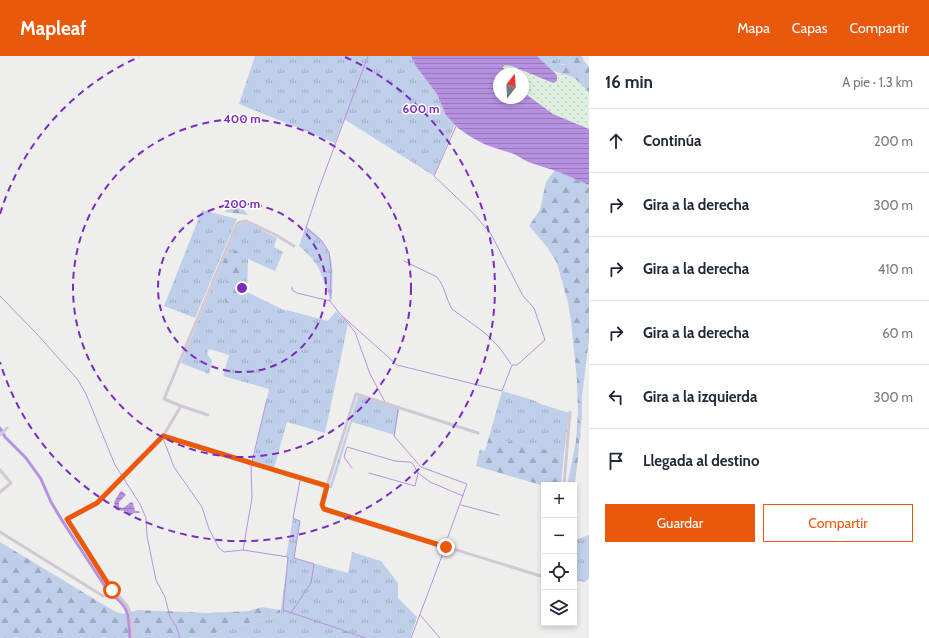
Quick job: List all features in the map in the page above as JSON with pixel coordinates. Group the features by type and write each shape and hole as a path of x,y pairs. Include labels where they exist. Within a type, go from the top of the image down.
{"street":[{"path":"208,415 164,399 237,224 246,221 276,235 294,246"},
{"path":"478,433 356,394 322,505 324,509 541,576"},
{"path":"134,638 130,611 122,599 112,590 67,519 97,503 163,436 180,406"},
{"path":"564,482 570,412"},
{"path":"0,435 7,428"},
{"path":"163,436 327,486"},
{"path":"0,470 10,482 0,492"},
{"path":"0,532 103,596 112,590"}],"green space":[{"path":"255,56 411,56 417,67 438,95 447,114 455,124 434,176 344,119 335,143 239,104"},
{"path":"537,56 547,56 558,63 569,65 571,60 569,56 582,56 589,67 589,93 573,77 553,71"},
{"path":"547,56 569,56 571,60 569,65 566,65"},
{"path":"555,170 589,185 589,339 582,397 581,436 579,442 575,482 568,482 576,441 578,411 577,380 568,303 557,263 547,247 529,226 540,210 546,182"},
{"path":"232,202 238,203 248,215 225,212 228,205"},
{"path":"202,210 237,219 195,318 164,306"},
{"path":"247,223 277,238 274,247 283,252 275,271 248,259 247,292 286,311 287,310 328,321 336,311 348,324 325,433 287,422 274,468 253,461 269,389 223,376 229,355 209,349 207,352 212,360 209,374 181,363 238,225"},
{"path":"306,226 324,243 331,259 332,300 318,267 299,246"},
{"path":"235,250 239,253 239,291 237,298 233,303 227,306 225,300 227,288 223,262 229,254"},
{"path":"502,391 569,413 564,454 489,437"},
{"path":"358,396 399,409 395,435 352,422 332,488 329,488"},
{"path":"489,437 564,454 561,482 541,482 541,485 476,466 480,449 485,451"},
{"path":"293,518 300,521 294,558 348,573 352,552 381,561 398,583 398,598 417,617 410,638 370,638 342,630 323,638 197,638 280,615 288,558 286,557"},
{"path":"589,535 589,578 585,582 577,581 577,539"},
{"path":"0,542 114,611 123,614 138,610 209,613 249,611 262,607 280,610 280,615 197,638 0,638"},
{"path":"342,630 370,638 323,638"}],"sand":[{"path":"505,64 517,68 504,68 503,66"},
{"path":"553,71 572,77 589,93 589,129 554,114 530,98 529,73 552,83 557,81 558,77"}],"shaded area":[{"path":"411,56 537,56 557,75 557,81 553,83 529,73 529,68 517,68 505,65 503,68 493,68 493,104 529,104 529,96 553,114 589,129 589,185 559,172 528,162 514,154 486,145 471,137 458,128 446,115 437,94 416,66"},
{"path":"122,491 126,495 119,502 119,507 123,508 131,502 133,503 135,511 139,511 140,513 134,513 129,516 126,511 116,510 114,502"}],"waterway":[{"path":"340,314 330,301 331,269 329,252 321,240 306,228 319,188 368,56"},
{"path":"339,313 397,365 502,391 512,365 517,365 545,340 534,308 523,296 491,234 474,214 434,176 457,124"},
{"path":"404,261 437,277 452,309 485,333 499,347 511,364"},
{"path":"292,287 292,290 297,293 330,301"},
{"path":"0,296 36,333 78,380 86,394 115,465 140,504 146,518 147,536 156,580 165,597 170,617 176,626 180,638"},
{"path":"342,316 355,332 370,374 385,402"},
{"path":"267,399 251,466 252,498 243,550 288,557 283,610 366,638"},
{"path":"398,410 394,436 421,467 467,484 445,545"},
{"path":"0,428 5,437 26,458 41,479 51,502 108,591"},
{"path":"164,441 174,467 202,507 209,529 219,548 224,552 243,550"},
{"path":"352,468 344,457 347,447 395,461 410,462 413,464 418,473 430,482 463,496"},
{"path":"369,473 415,486 418,473"},
{"path":"291,613 311,583 314,564 294,558 300,521 293,518 300,481"},
{"path":"461,505 499,515"},
{"path":"411,638 445,548"},
{"path":"111,594 125,608 128,618 130,638"},
{"path":"420,615 440,638"}],"route":[{"path":"112,590 67,519 97,503 163,436 327,486 322,505 324,509 446,547"}]}
